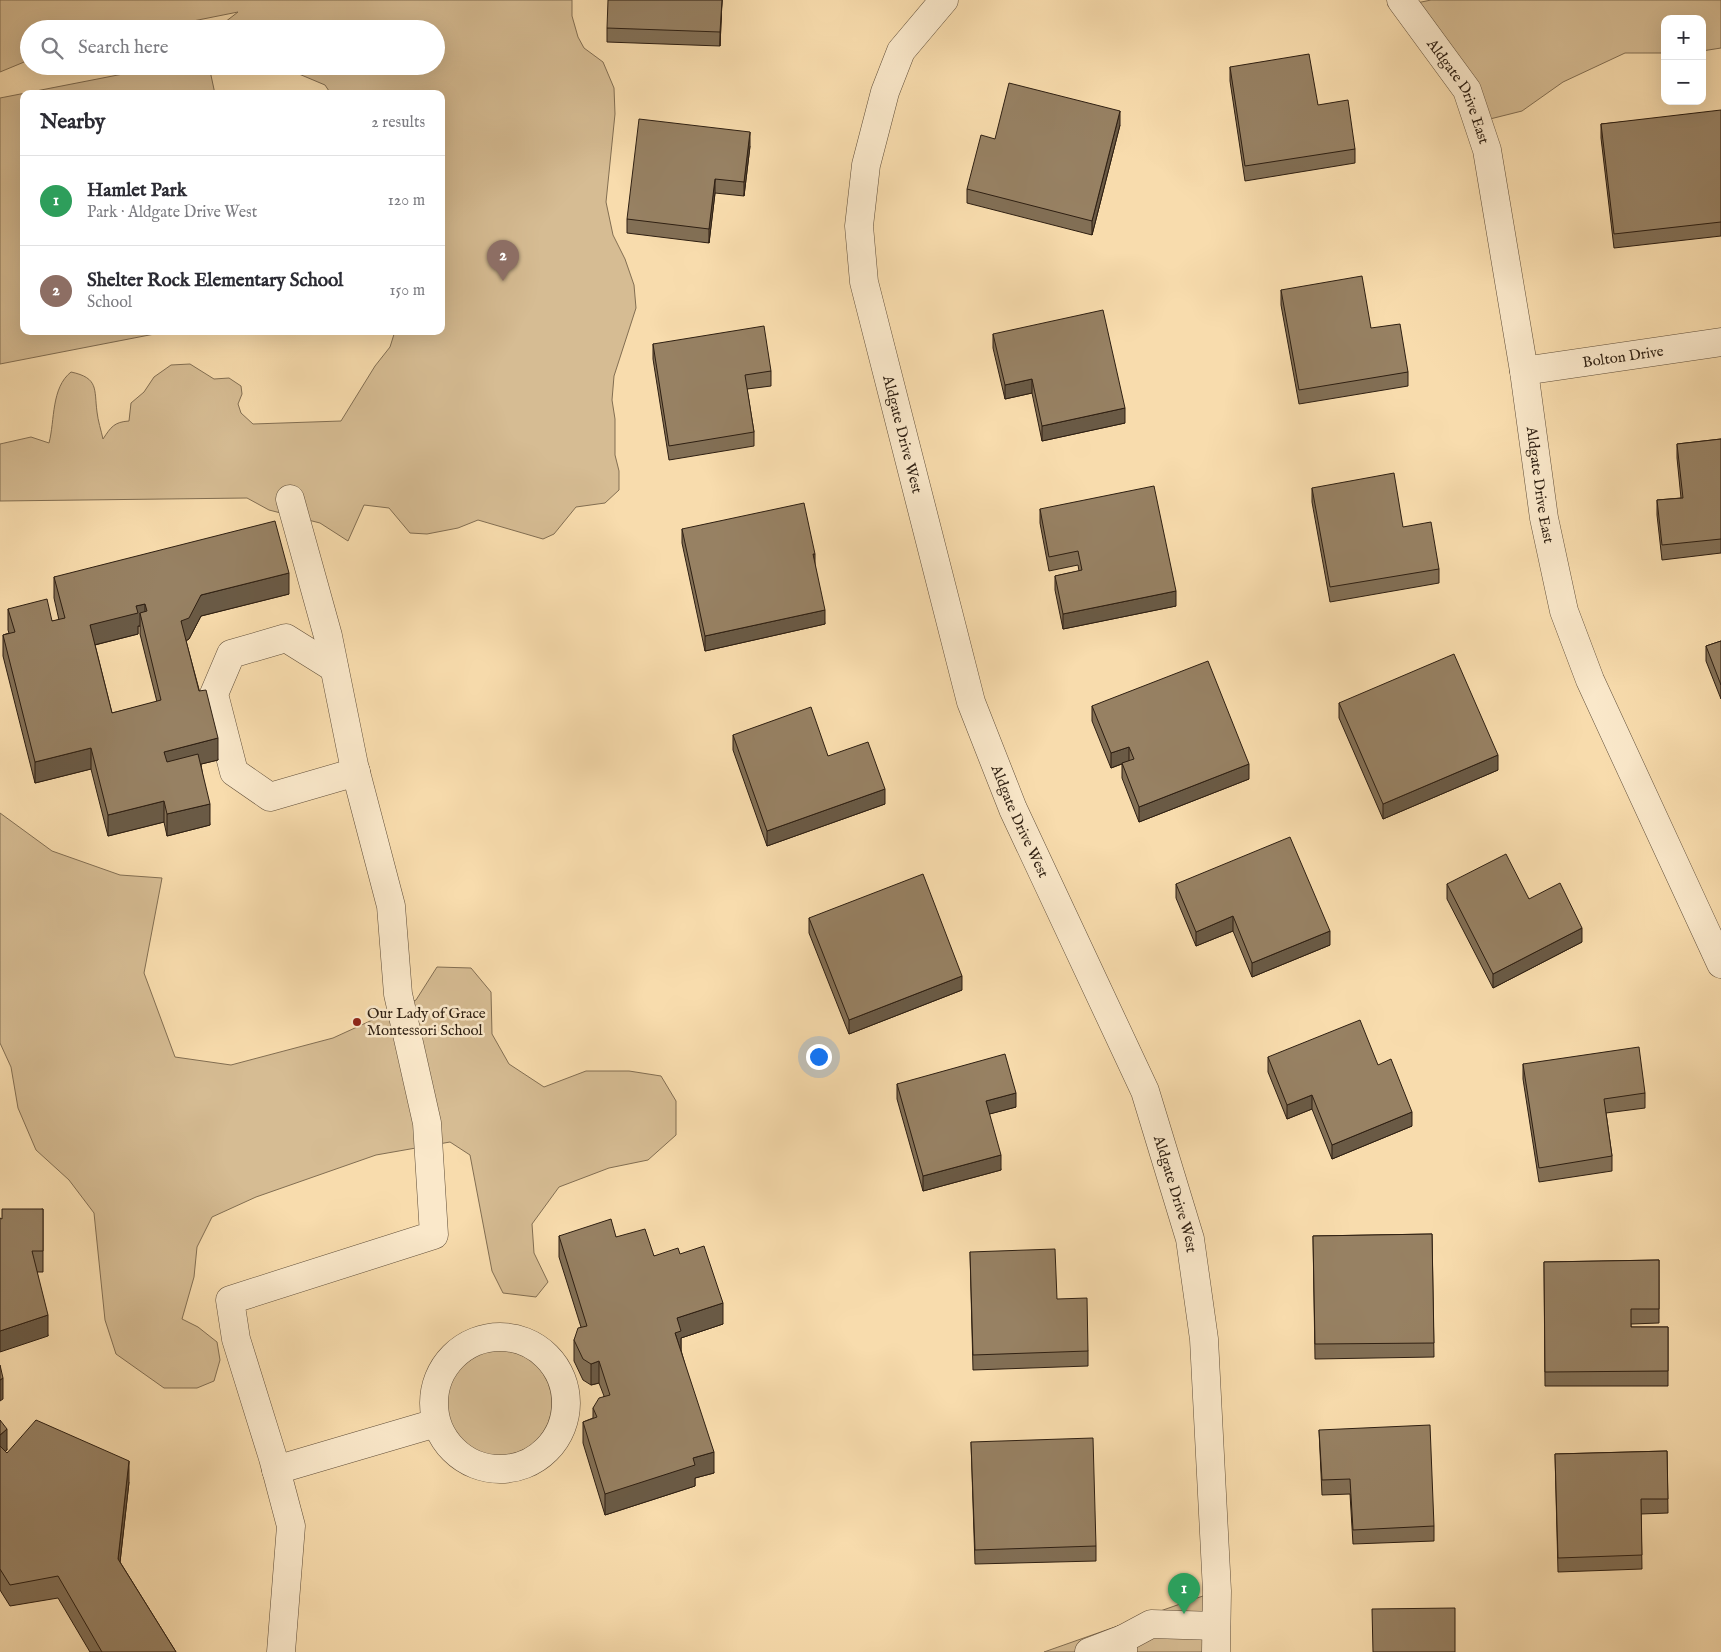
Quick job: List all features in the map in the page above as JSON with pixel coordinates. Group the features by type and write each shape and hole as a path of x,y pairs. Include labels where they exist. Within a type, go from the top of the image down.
{"street":[{"name":"Aldgate Drive West","path":"944,0 901,51 885,92 866,165 859,226 864,282 971,702 1013,809 1145,1091 1190,1239 1204,1340 1217,1591 1216,1639"},
{"name":"Aldgate Drive East","path":"1401,0 1467,90 1487,150 1524,371 1544,518 1564,611 1590,680 1721,964"},
{"name":"Bolton Drive","path":"1524,371 1721,342"},
{"path":"281,1652 291,1526 236,1340 230,1300 434,1235 427,1123 398,994 390,906 356,772 334,668 290,499"},
{"path":"334,668 286,638 231,654 214,694 234,772 270,797 356,772"},
{"path":"502,1336 529,1343 541,1350 556,1366 564,1385 567,1406 562,1428 549,1448 531,1462 509,1468 485,1467 464,1458 447,1443 436,1423 433,1402 437,1381 447,1363 457,1353 481,1339 502,1336"},
{"path":"276,1470 436,1423"},
{"path":"1089,1652 1123,1646 1151,1624 1216,1639"}],"shaded area":[{"path":"0,0 572,0 572,16 578,37 584,48 603,62 614,88 615,114 606,202 613,235 625,259 634,285 636,308 614,376 612,400 615,419 615,455 619,471 619,490 605,503 576,507 554,534 543,539 478,520 458,528 427,534 410,533 389,508 364,505 348,541 320,523 269,510 247,498 0,501 0,444 31,437 49,443 57,395 60,387 71,372 80,374 91,381 95,391 97,415 103,439 113,426 129,421 131,403 144,392 154,377 171,365 190,364 214,379 229,378 241,386 242,394 238,404 241,413 253,424 341,421 375,366 390,347 394,335 445,335 445,90 328,90 325,85 301,75 445,75 445,20 228,20 238,12 198,20 20,20 20,64 0,72"},
{"path":"1431,0 1721,0 1721,48 1706,50 1706,15 1661,15 1661,53 1625,53 1563,82 1522,111 1478,122 1407,5"},
{"path":"118,75 211,75 214,90 41,90"},
{"path":"20,94 20,335 149,335 0,364 0,98"},
{"path":"0,813 52,851 120,875 162,878 144,973 175,1057 231,1065 333,1038 416,1000 437,967 471,968 491,992 492,1034 509,1064 544,1087 586,1071 629,1071 661,1076 676,1101 676,1135 648,1160 609,1168 559,1187 532,1224 534,1253 548,1282 536,1297 503,1293 492,1271 470,1155 450,1142 376,1155 256,1197 212,1217 197,1247 194,1277 182,1319 198,1327 217,1342 220,1360 214,1381 197,1388 164,1388 116,1354 105,1320 94,1213 69,1180 36,1150 18,1108 11,1067 0,1043"},
{"path":"499,1350 519,1354 536,1366 548,1383 552,1403 548,1423 536,1440 519,1452 499,1456 479,1452 462,1440 450,1423 446,1403 450,1383 462,1366 479,1354"},
{"path":"1217,1591 1216,1652 1044,1652"}],"building":[{"path":"608,0 722,0 720,32 607,28"},
{"path":"1309,54 1318,105 1348,100 1355,149 1245,166 1230,67"},
{"path":"1009,83 1120,111 1092,221 967,189 981,135 995,139"},
{"path":"1721,110 1721,222 1614,234 1601,124"},
{"path":"639,119 750,132 744,182 715,179 709,229 627,219"},
{"path":"1362,276 1371,328 1400,324 1408,372 1299,390 1281,290"},
{"path":"1103,310 1125,408 1042,426 1032,379 1005,385 993,334"},
{"path":"764,326 771,371 745,375 754,432 669,446 653,344"},
{"path":"1721,439 1721,539 1662,545 1657,500 1683,498 1677,444"},
{"path":"1394,473 1403,527 1431,522 1439,569 1330,587 1312,488"},
{"path":"1154,486 1176,591 1063,614 1055,576 1082,570 1078,551 1049,557 1040,509"},
{"path":"804,503 825,610 705,636 682,529"},
{"path":"275,521 289,573 201,595 189,618 181,621 199,691 206,690 218,738 164,752 167,762 198,754 210,804 167,814 164,801 108,815 91,748 35,762 3,635 15,632 8,609 47,599 52,621 65,618 54,577","holes":["145,604 147,611 140,613 161,700 112,713 90,625 138,613 136,606"]},
{"path":"1721,641 1721,685 1706,646"},
{"path":"1454,654 1498,755 1383,804 1339,703"},
{"path":"1208,661 1249,764 1139,807 1122,763 1134,759 1129,747 1111,753 1092,706"},
{"path":"811,707 828,756 868,742 885,789 767,831 733,735"},
{"path":"1290,837 1330,931 1252,963 1233,916 1196,932 1176,884"},
{"path":"1506,854 1529,899 1560,883 1582,928 1493,974 1447,884"},
{"path":"923,874 962,976 849,1020 809,918"},
{"path":"1360,1020 1378,1065 1391,1059 1412,1112 1332,1145 1312,1095 1287,1105 1268,1057"},
{"path":"1639,1047 1645,1093 1604,1099 1612,1156 1539,1168 1523,1064"},
{"path":"1005,1054 1016,1093 986,1101 1001,1155 923,1176 897,1084"},
{"path":"2,1209 43,1209 43,1251 32,1251 48,1315 0,1331 0,1218 2,1219"},
{"path":"611,1219 616,1237 645,1229 654,1256 678,1248 680,1254 704,1246 723,1303 677,1318 681,1331 675,1333 714,1452 693,1458 695,1465 605,1494 583,1422 597,1417 593,1408 599,1398 610,1395 599,1361 591,1364 583,1359 574,1340 578,1328 587,1326 559,1236"},
{"path":"1432,1234 1434,1343 1315,1344 1313,1236"},
{"path":"1055,1249 1057,1299 1087,1298 1088,1351 973,1355 970,1252"},
{"path":"1659,1260 1659,1309 1631,1309 1631,1327 1668,1327 1668,1371 1545,1372 1544,1262"},
{"path":"0,1365 3,1378 0,1380"},
{"path":"0,1420 7,1429 0,1435"},
{"path":"36,1420 129,1461 118,1559 176,1652 102,1652 58,1576 10,1585 0,1569 0,1446 7,1453"},
{"path":"1430,1425 1434,1526 1353,1530 1350,1479 1322,1480 1319,1430"},
{"path":"1093,1438 1096,1546 975,1550 971,1442"},
{"path":"1667,1451 1668,1499 1641,1499 1642,1555 1558,1558 1555,1454"},
{"path":"1455,1608 1455,1652 1373,1652 1372,1609"}],"place":[{"name":"Shelter Rock Elementary School","path":"503,281"},
{"name":"Our Lady of Grace Montessori School","path":"357,1022"},
{"name":"Hamlet Park","path":"1184,1614"}]}
